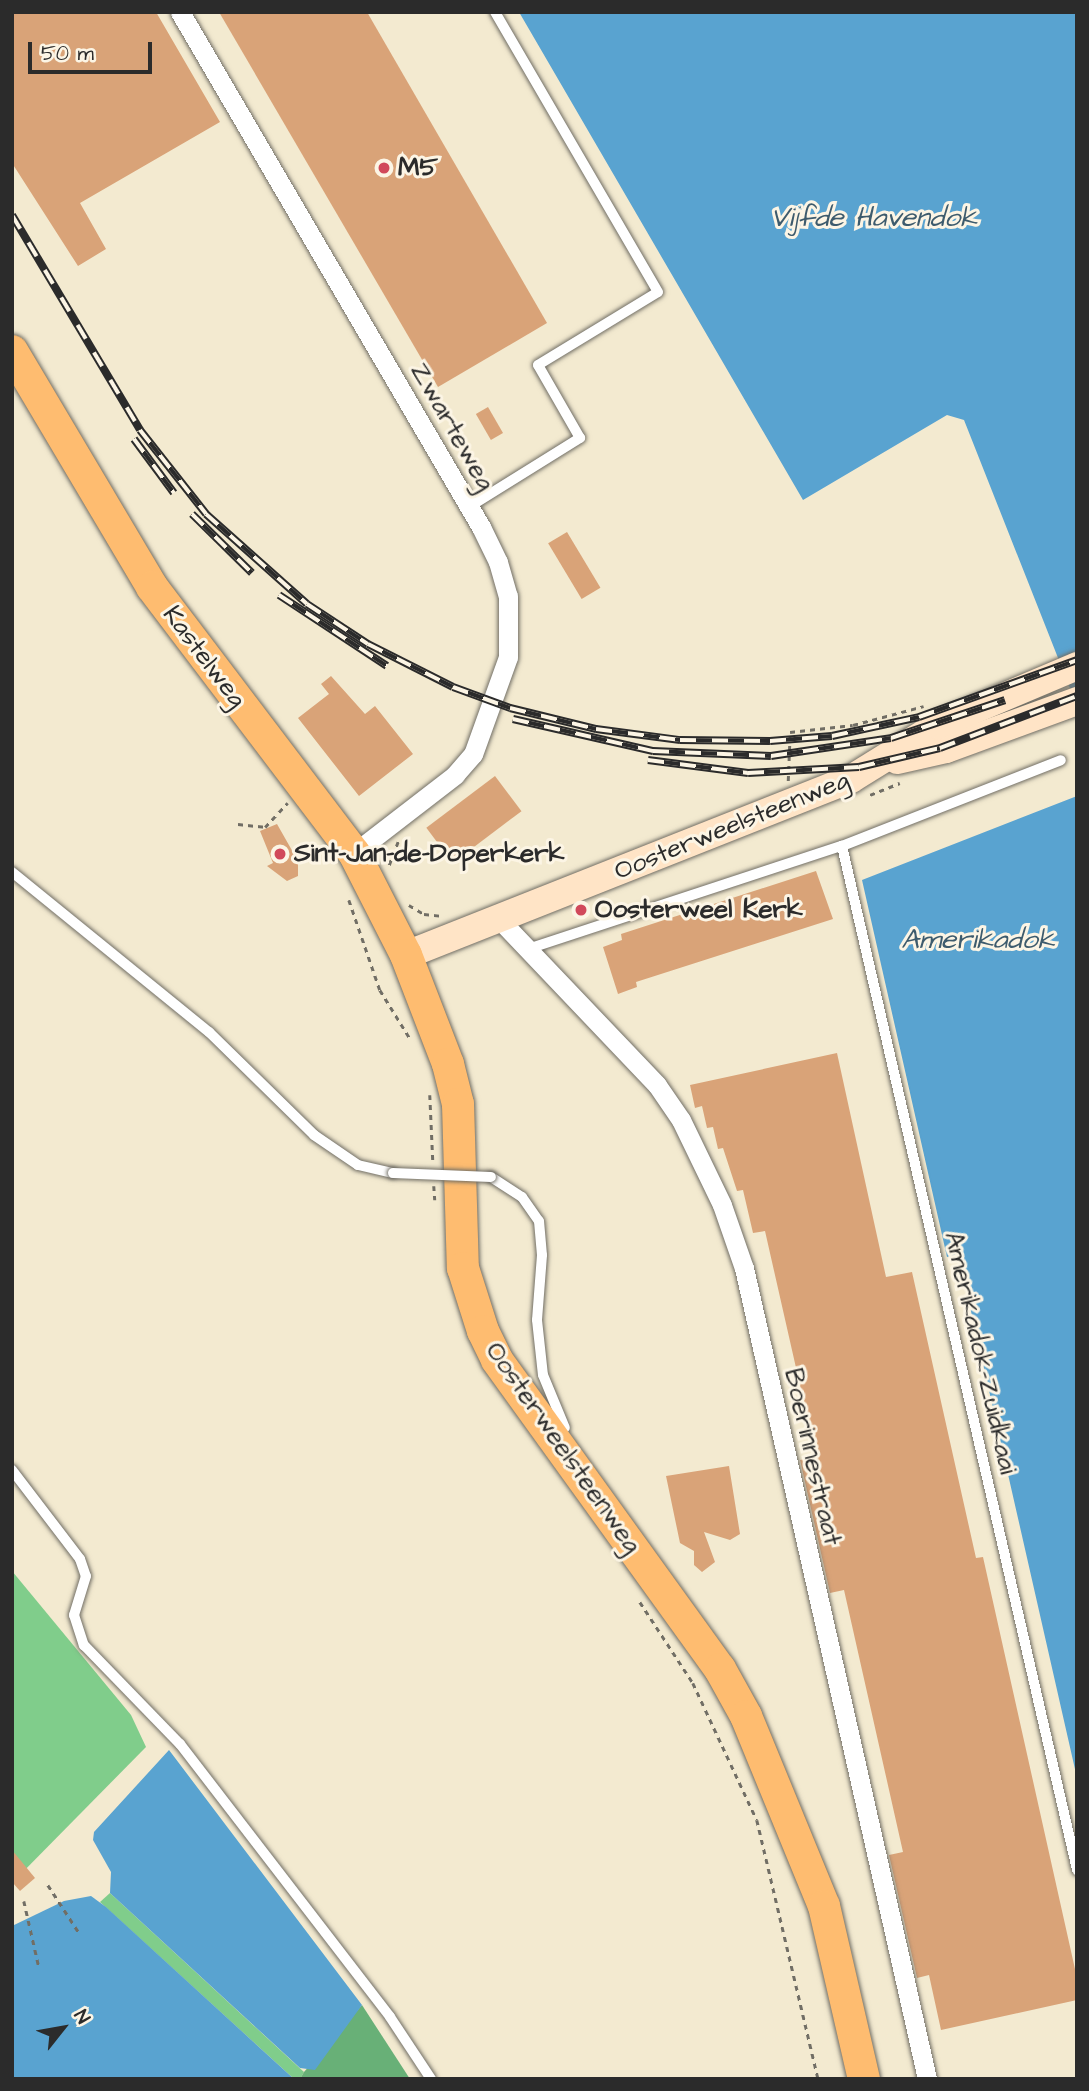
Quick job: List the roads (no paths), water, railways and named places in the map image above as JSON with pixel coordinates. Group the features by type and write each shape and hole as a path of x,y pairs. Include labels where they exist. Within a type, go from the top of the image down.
{"main road":[{"name":"Kastelweg","path":"12,351 152,587 354,853 405,955"},
{"name":"Oosterweelsteenweg","path":"881,763 938,725 1077,666"},
{"name":"Oosterweelsteenweg","path":"864,2079 824,1906 746,1716 720,1669 504,1370 483,1331 463,1268 457,1207 458,1104 448,1064 405,955 881,763 946,749 1077,701"}],"street":[{"name":"Zwarteweg","path":"180,12 469,507 498,562 508,596 508,657 473,754 417,806 354,853"},
{"name":"Boerinnestraat","path":"499,919 626,1048 657,1085 681,1119 722,1205 744,1268 927,2079"}],"lane":[{"path":"469,507 580,438 538,365 658,292 495,12"},
{"path":"527,950 842,846 1061,760"},
{"name":"Amerikadok-Zuidkaai","path":"842,846 1077,1870"},
{"path":"12,872 209,1032 314,1135 358,1165 393,1173 491,1177 522,1197 538,1221 542,1255 537,1320 543,1375 559,1419 573,1441"},
{"path":"12,1470 80,1559 86,1576 74,1615 84,1645 180,1744 390,2017 430,2079"},
{"path":"595,1474 729,1674 771,1750 808,1862"}],"water":[{"name":"Vijfde Havendok","path":"519,12 1077,12 1077,706 964,420 947,415 803,500"},
{"name":"Amerikadok","path":"1077,796 1077,1778 958,1254 947,1257 862,880"},
{"path":"169,1750 362,2005 315,2070 300,2068 110,1893 111,1872 93,1840 94,1832"},
{"path":"91,1896 294,2079 12,2079 12,1926 64,1901"}],"railway":[{"path":"12,215 140,430 206,514 307,604 368,644 453,687 510,708 596,729 680,740 770,741 832,736 919,717 1077,660"},
{"path":"134,439 174,493"},
{"path":"192,514 252,573"},
{"path":"279,595 387,666"},
{"path":"648,760 748,773 859,767 940,748 1077,696"},
{"path":"513,719 653,751 771,756 891,738 1005,700"}],"place":[{"name":"M5","path":"384,168"},
{"name":"Sint-Jan-de-Doperkerk","path":"280,854"},
{"name":"Oosterweel Kerk","path":"581,910"}]}
